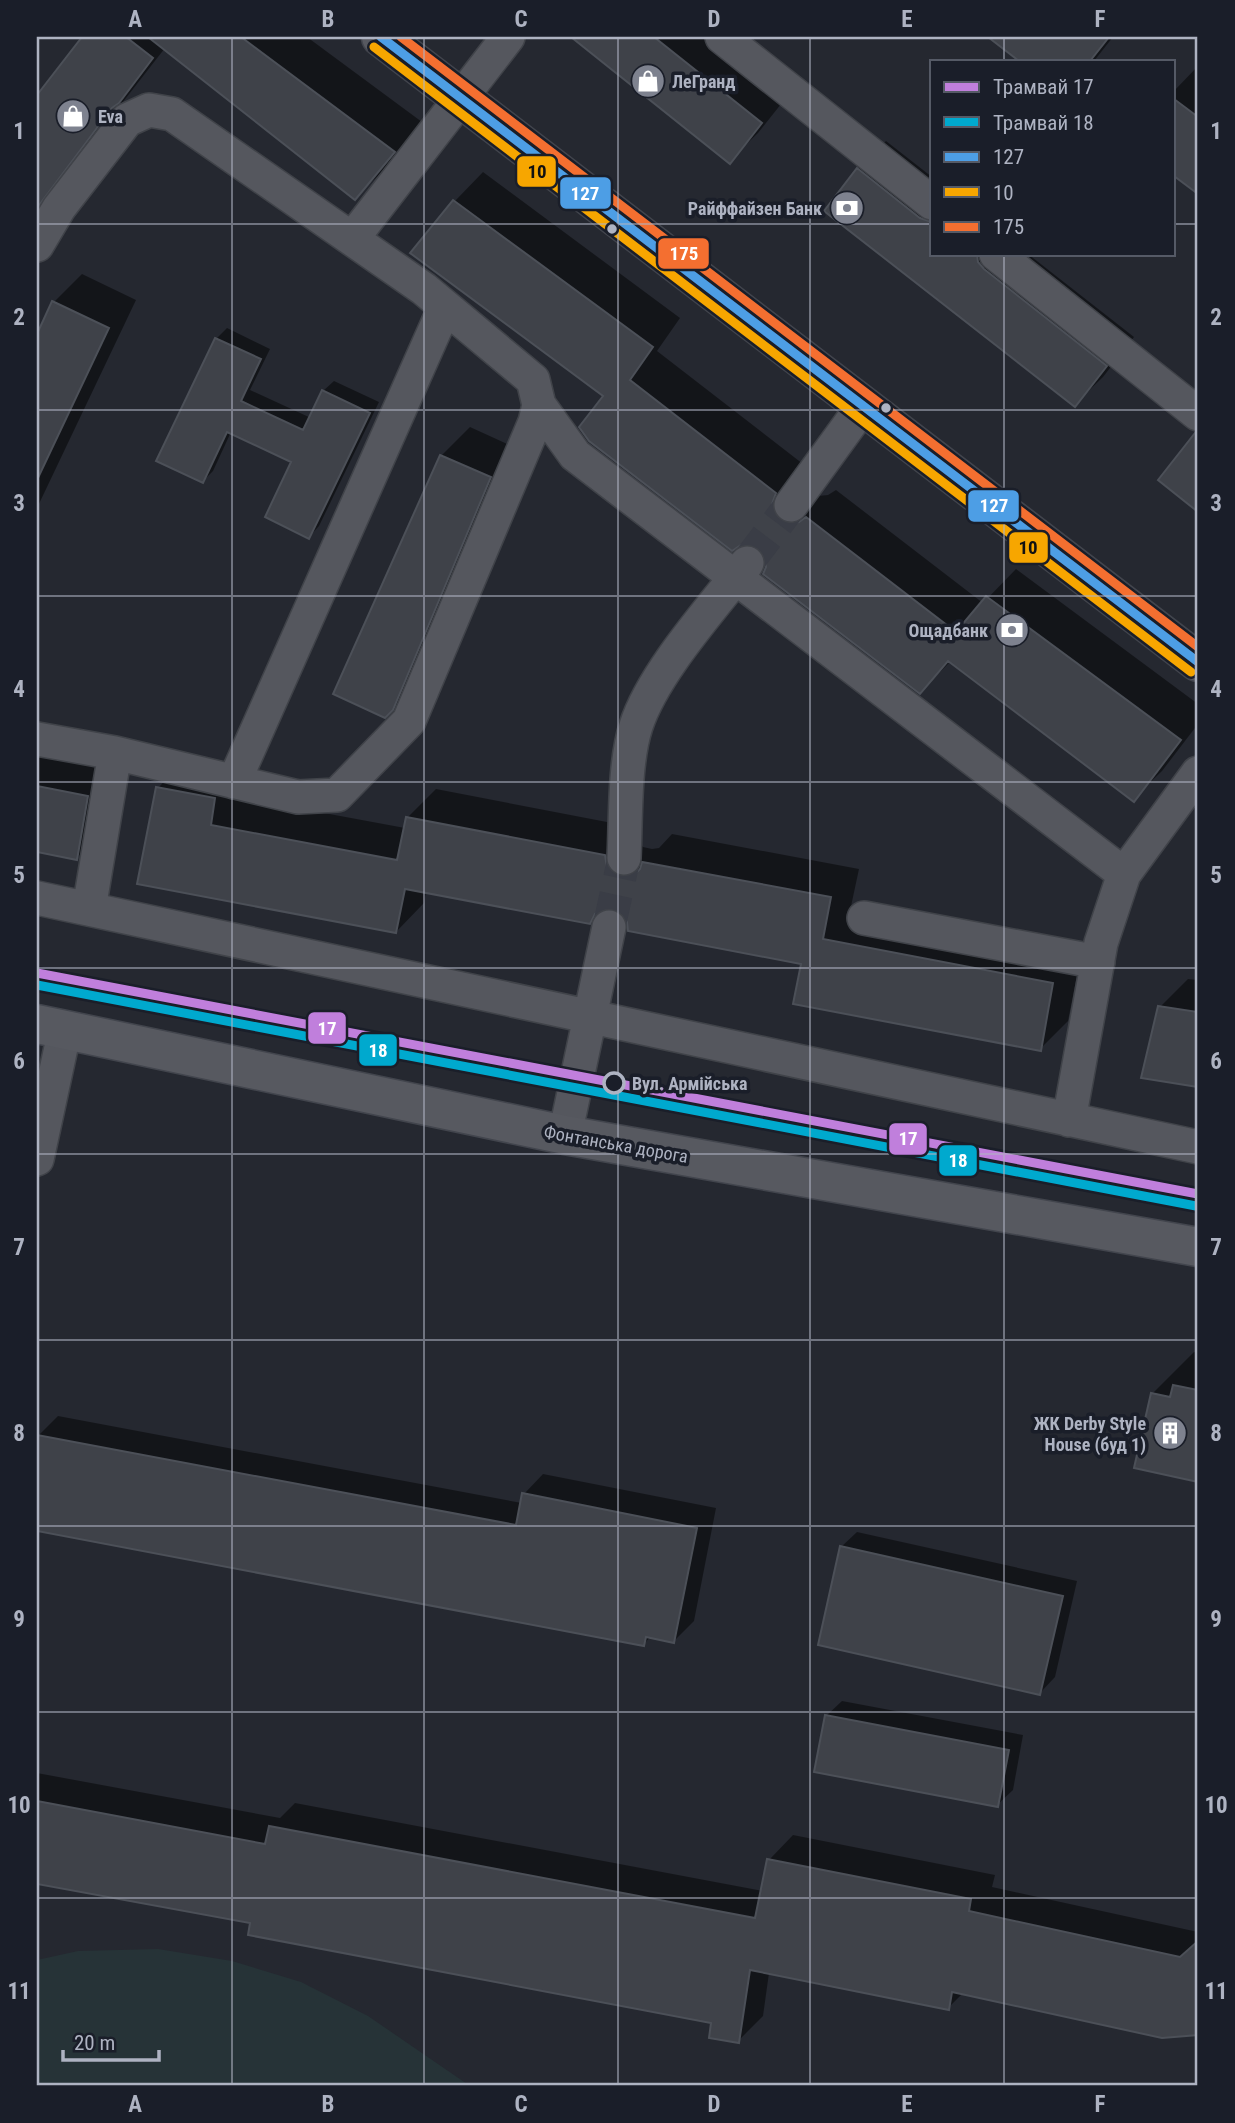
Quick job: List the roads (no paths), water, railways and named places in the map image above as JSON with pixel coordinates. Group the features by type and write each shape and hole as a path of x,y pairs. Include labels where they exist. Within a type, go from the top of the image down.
{"main road":[{"path":"381,37 1198,662"},
{"name":"Фонтанська дорога","path":"51,1027 565,1135 1198,1247"}],"lane":[{"path":"352,239 508,37"},
{"path":"722,37 930,201"},
{"path":"37,245 59,208 127,120 149,110 172,114 424,289 533,380 539,405 575,455 741,570 1124,874"},
{"path":"999,256 1198,414"},
{"path":"234,782 445,307"},
{"path":"37,739 115,753 298,797 337,795 409,721 535,422 539,405"},
{"path":"791,505 863,406"},
{"path":"624,858 631,748 636,725 648,697 673,659 741,570"},
{"path":"89,909 115,753"},
{"path":"1069,1120 1101,943 1124,874 1198,773"},
{"path":"37,898 1198,1147"},
{"path":"864,918 1098,962"},
{"path":"565,1135 609,928"},
{"path":"37,1159 51,1027"}],"tunnel":[{"path":"747,563 791,505"},
{"path":"609,927 624,858"}],"tram line":[{"name":"17","path":"37,973 1198,1194"},
{"name":"18","path":"37,985 1196,1206"}],"place":[{"name":"ЛеГранд","path":"648,81"},
{"name":"Eva","path":"73,116"},
{"name":"Райффайзен Банк","path":"847,208"},
{"name":"Ощадбанк","path":"1012,630"},
{"name":"Вул. Армійська","path":"614,1083"},
{"name":"ЖК Derby Style House (буд 1)","path":"1170,1433"}]}
